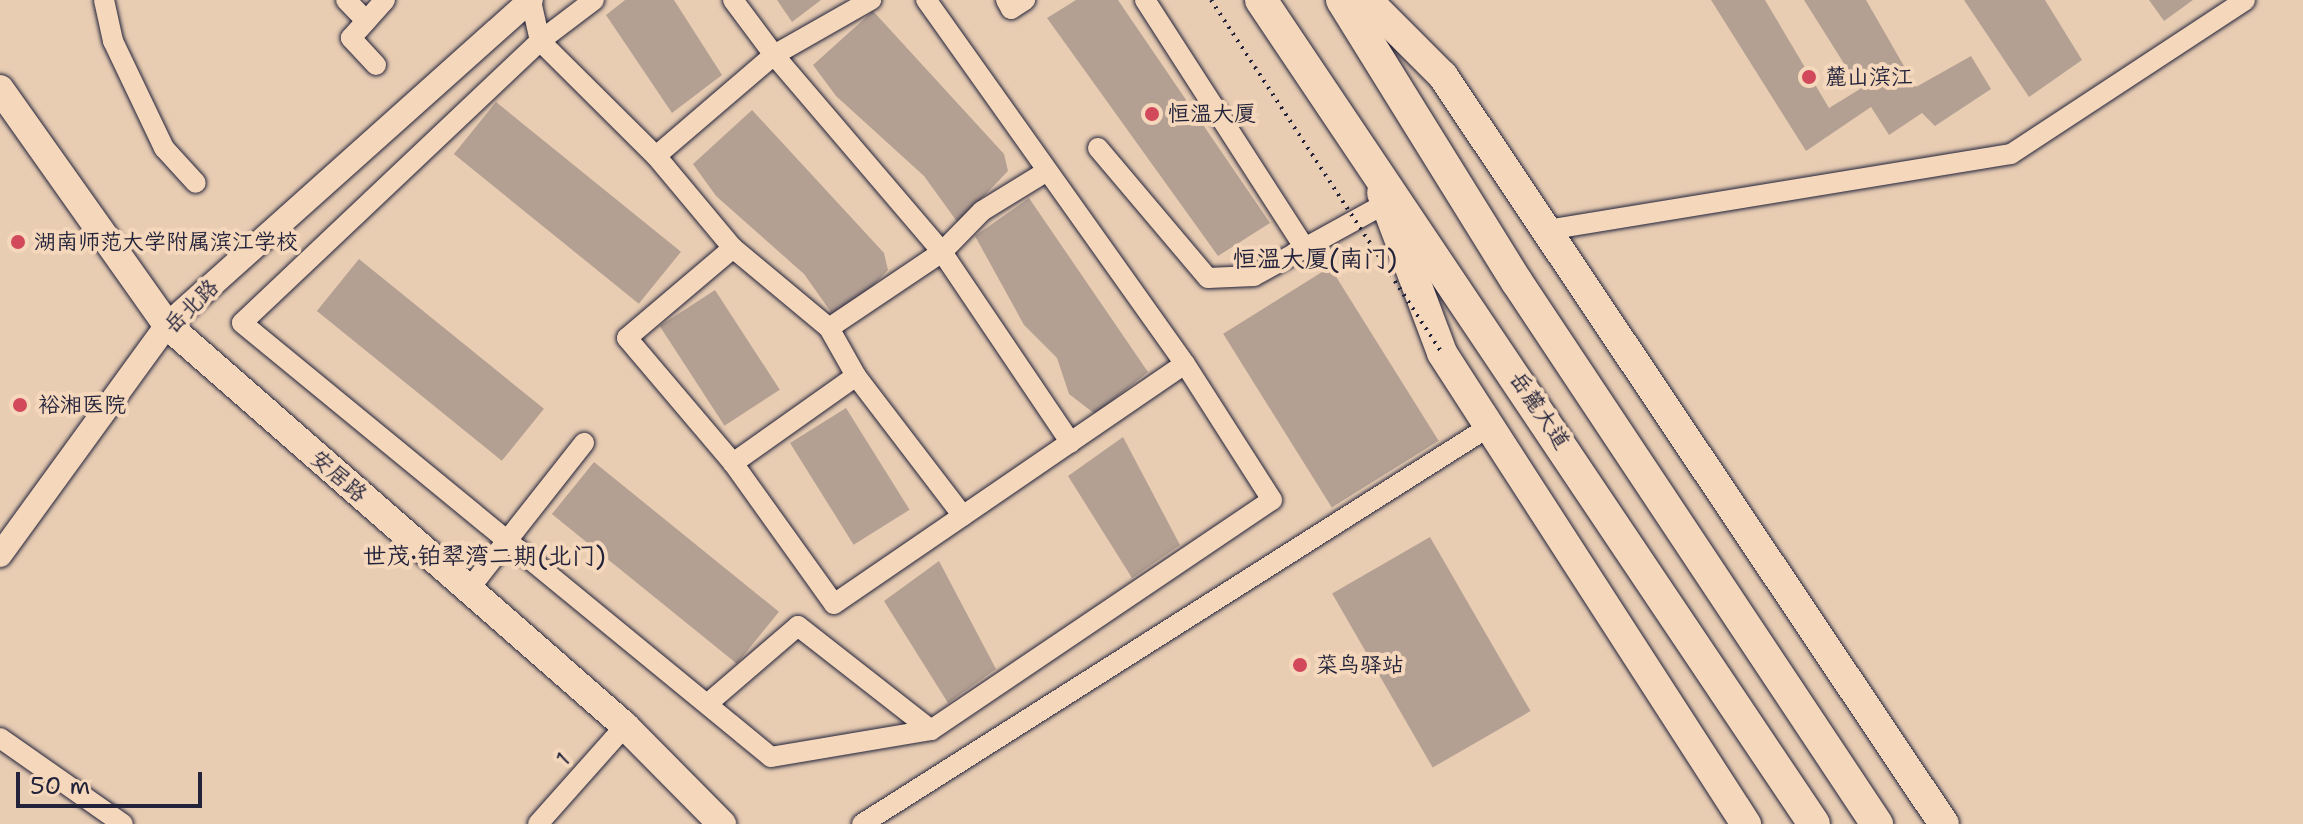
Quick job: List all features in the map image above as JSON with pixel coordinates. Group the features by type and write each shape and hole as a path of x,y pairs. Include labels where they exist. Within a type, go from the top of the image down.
{"highway":[{"name":"岳麓大道","path":"1261,0 1362,143 1814,824"},
{"path":"1342,0 1517,282 1877,824"}],"main road":[{"path":"1367,0 1443,76 1944,824"},
{"name":"安居路","path":"0,89 167,325 625,726 722,824"},
{"path":"1362,143 1442,353 1746,824"}],"street":[{"path":"104,0 113,41 164,148 196,183"},
{"path":"346,0 366,21"},
{"path":"376,65 351,38 385,0"},
{"path":"531,0 540,41 656,156 733,248 829,328 856,376 963,516"},
{"name":"岳北路","path":"0,555 167,325 531,0"},
{"path":"594,0 540,41 242,323 771,757 931,730 1272,500 1185,364 926,0"},
{"path":"733,0 774,55 942,252 1071,443"},
{"path":"656,156 774,55 871,0"},
{"path":"1006,0 1011,9 1025,0"},
{"path":"1145,0 1305,248"},
{"path":"1547,230 2011,154 2245,0"},
{"path":"1098,148 1208,278 1254,276 1386,203"},
{"path":"829,328 942,252 982,211 1047,171"},
{"path":"733,248 627,338 733,463 834,604 1185,364"},
{"path":"733,463 856,376"},
{"path":"862,824 1490,426"},
{"path":"469,589 505,539 584,443"},
{"path":"713,699 798,626 931,730"},
{"name":"1","path":"538,824 625,726"},
{"path":"0,738 123,824"}],"path":[{"path":"1211,0 1442,353"}],"building":[{"path":"625,0 674,0 722,75 672,113 606,15"},
{"path":"777,0 821,0 792,22"},
{"path":"1076,0 1118,0 1270,223 1218,256 1047,18"},
{"path":"1711,0 1765,0 1829,108 1860,89 1804,0 1866,0 1916,87 1971,56 1991,89 1935,126 1922,113 1889,135 1871,107 1806,151"},
{"path":"1964,0 2045,0 2082,60 2029,97"},
{"path":"2149,0 2193,0 2164,21"},
{"path":"873,11 1004,154 1008,171 958,223 924,176 836,96 813,65"},
{"path":"496,102 681,252 639,304 454,154"},
{"path":"752,110 884,253 888,270 838,322 804,274 716,196 693,164"},
{"path":"1029,198 1148,372 1095,414 1069,394 1057,358 1024,325 975,236"},
{"path":"359,259 544,409 502,461 317,311"},
{"path":"1330,267 1439,441 1332,508 1223,334"},
{"path":"715,290 780,390 724,426 660,326"},
{"path":"846,408 910,510 854,545 790,443"},
{"path":"1123,437 1180,545 1132,578 1068,476"},
{"path":"594,462 779,612 737,664 552,514"},
{"path":"1430,537 1531,711 1433,768 1332,594"},
{"path":"939,561 996,669 948,703 884,601"}],"place":[{"name":"麓山滨江","path":"1809,77"},
{"name":"恒温大厦","path":"1152,114"},
{"name":"湖南师范大学附属滨江学校","path":"18,242"},
{"name":"裕湘医院","path":"20,405"},
{"name":"菜鸟驿站","path":"1300,665"}],"district":[{"name":"恒温大厦(南门)","path":"1315,260"},
{"name":"世茂·铂翠湾二期(北门)","path":"484,557"}]}
